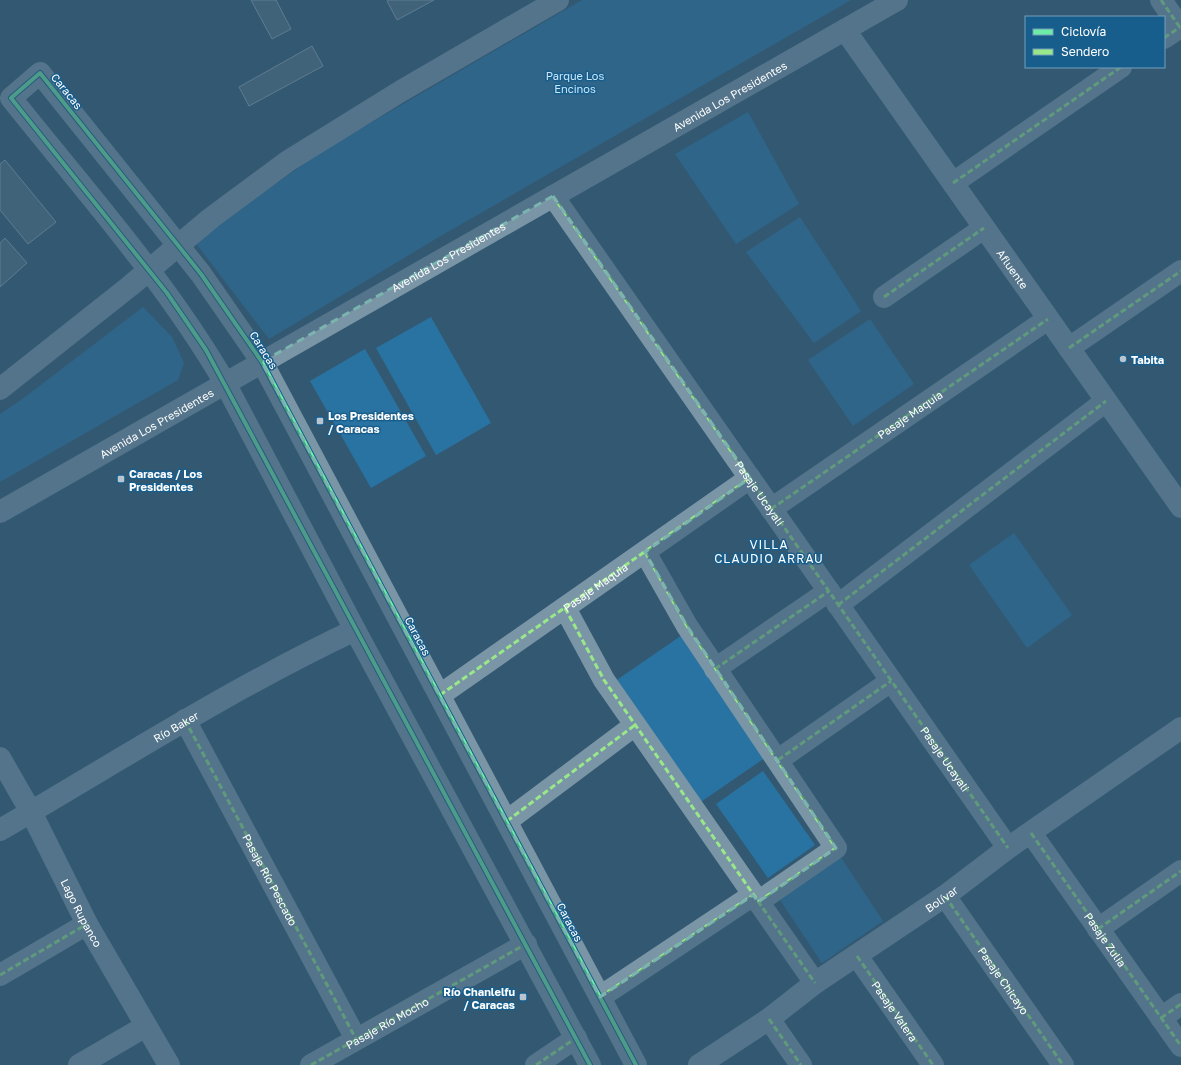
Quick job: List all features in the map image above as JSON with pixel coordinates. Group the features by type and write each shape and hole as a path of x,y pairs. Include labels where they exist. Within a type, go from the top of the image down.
{"street":[{"path":"0,389 251,188 326,136 558,0"},
{"name":"Avenida Los Presidentes","path":"0,512 897,0"},
{"path":"1161,0 1175,31"},
{"name":"Afluente","path":"845,30 1181,507"},
{"path":"953,182 1120,68"},
{"name":"Caracas","path":"590,1065 225,383 185,318 148,269 11,98 40,72 178,246 222,304 262,362 636,1065"},
{"name":"Pasaje Ucayali","path":"553,196 1008,848"},
{"path":"884,297 984,228"},
{"path":"1069,348 1181,271"},
{"name":"Pasaje Maquia","path":"771,509 1048,319"},
{"path":"715,669 833,598 1106,401"},
{"name":"Pasaje Maquia","path":"440,695 750,478"},
{"path":"600,997 836,848 687,626 645,552"},
{"path":"565,608 604,680 815,983"},
{"name":"Río Baker","path":"0,830 185,720 278,669 356,630"},
{"path":"778,760 891,681"},
{"name":"Pasaje Río Pescado","path":"185,720 356,1039"},
{"path":"506,821 635,725"},
{"name":"Bolívar","path":"699,1065 769,1019 815,983 944,896 1008,848 1181,728"},
{"name":"Lago Rupanco","path":"0,758 31,812 87,924 169,1065"},
{"name":"Pasaje Zulia","path":"1031,833 1181,1046"},
{"path":"1098,929 1181,871"},
{"name":"Pasaje Chicayo","path":"944,896 1063,1065"},
{"path":"0,975 87,924"},
{"name":"Pasaje Río Mocho","path":"311,1065 526,944"},
{"name":"Pasaje Valera","path":"857,956 933,1065"},
{"path":"1161,1018 1181,1004"},
{"path":"769,1019 801,1065"},
{"path":"79,1065 146,1026"},
{"path":"536,1065 576,1038"}],"highlighted area":[{"path":"553,196 750,478 645,552 687,626 836,848 758,902 753,895 600,997 262,362"}],"green space":[{"name":"Parque Los Encinos","path":"582,0 851,0 439,237 269,339 194,241 324,150"},
{"path":"748,112 799,204 736,244 675,154"},
{"path":"800,217 861,311 814,343 746,252"},
{"path":"143,307 172,337 184,363 178,380 0,482 0,414 21,400"},
{"path":"431,317 491,423 436,455 376,348"},
{"path":"870,319 914,384 853,426 808,360"},
{"path":"365,349 426,456 371,488 310,381"},
{"path":"1014,533 1072,615 1027,648 969,565"},
{"path":"685,633 769,755 695,806 611,684"},
{"path":"763,771 815,845 768,878 716,804"},
{"path":"840,856 883,921 822,963 778,897"}],"building":[{"path":"251,0 276,0 291,29 272,39"},
{"path":"434,0 397,20 387,1"},
{"path":"312,46 323,66 249,106 239,87"},
{"path":"5,160 56,222 28,244 0,210 0,164"},
{"path":"5,238 27,263 0,287 0,243"}],"marked path":[{"path":"1161,0 1181,29"},
{"path":"1165,37 1180,27"},
{"path":"953,183 1120,68"},
{"path":"553,196 1008,848"},
{"path":"884,297 984,228"},
{"path":"1069,348 1181,271"},
{"path":"771,509 1048,319"},
{"path":"838,605 1106,401"},
{"path":"440,695 750,478"},
{"path":"645,552 687,626 836,848 758,902"},
{"path":"715,669 829,591"},
{"path":"565,608 604,680 815,983"},
{"path":"778,760 891,681"},
{"path":"185,720 356,1039"},
{"path":"507,821 635,725"},
{"path":"1031,833 1181,1046"},
{"path":"1098,929 1181,871"},
{"path":"600,997 753,895"},
{"path":"945,896 1063,1065"},
{"path":"0,975 87,924"},
{"path":"311,1065 526,944"},
{"path":"857,956 933,1065"},
{"path":"1161,1018 1181,1004"},
{"path":"769,1019 801,1065"},
{"path":"536,1065 576,1038"}],"cycle path":[{"path":"590,1065 206,350 167,293 11,98 40,73 201,274 262,362 636,1065"}],"place":[{"name":"Tabita","path":"1123,359"},
{"name":"Los Presidentes / Caracas","path":"320,421"},
{"name":"Caracas / Los Presidentes","path":"121,479"},
{"name":"Río Chanlelfu / Caracas","path":"523,997"}],"district":[{"name":"VILLA CLAUDIO ARRAU","path":"769,551"}]}
